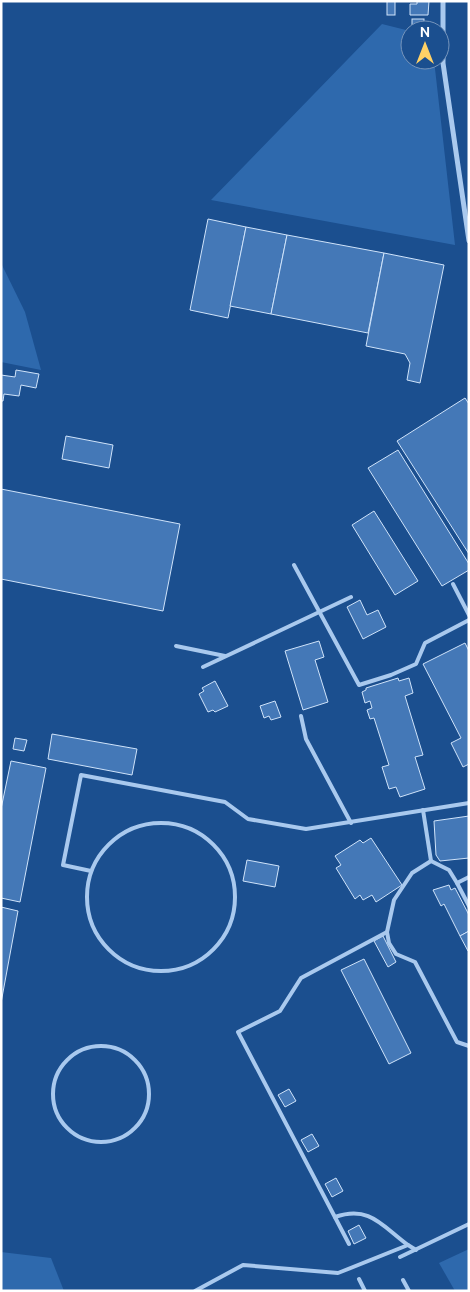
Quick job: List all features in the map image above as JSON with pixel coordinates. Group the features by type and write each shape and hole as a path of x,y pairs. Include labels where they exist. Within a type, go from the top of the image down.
{"street":[{"path":"443,1 443,63 469,241"}],"lane":[{"path":"294,565 360,685 390,676 416,664 425,643 469,620"},
{"path":"453,584 469,615"},
{"path":"204,667 351,597"},
{"path":"176,646 227,656"},
{"path":"302,716 306,739 351,823"},
{"path":"91,871 63,865 81,775 225,802 248,819 306,829 469,803"},
{"path":"423,810 430,861"},
{"path":"159,822 192,829 210,841 230,868 235,889 231,922 213,950 185,967 163,971 130,964 104,944 92,926 87,898 91,871 102,852 127,830 159,822"},
{"path":"430,861 449,870 469,906"},
{"path":"430,861 412,873 394,900 387,932 389,943 396,954 415,962 457,1042 469,1046"},
{"path":"457,883 469,877"},
{"path":"349,1244 238,1032 280,1011 301,978 387,932"},
{"path":"110,1047 126,1053 139,1066 147,1081 148,1099 143,1116 132,1129 117,1138 91,1140 75,1134 62,1122 54,1106 53,1088 58,1072 69,1058 84,1049 110,1047"},
{"path":"336,1217 350,1212 365,1213 416,1250"},
{"path":"400,1257 469,1224"},
{"path":"195,1291 243,1265 338,1273 408,1245"},
{"path":"359,1279 365,1291"},
{"path":"403,1280 409,1291"}],"shaded area":[{"path":"382,24 400,28 400,70 435,70 455,245 211,200"},
{"path":"1,263 25,312 41,370 1,362"},
{"path":"469,1249 469,1291 455,1291 439,1263"},
{"path":"1,1252 51,1258 64,1291 1,1291"}],"building":[{"path":"387,1 395,1 395,15 387,15"},
{"path":"417,1 429,1 428,15 410,15 410,4 417,4"},
{"path":"208,219 246,227 228,318 190,310"},
{"path":"246,227 287,235 271,314 230,306"},
{"path":"287,235 384,253 368,333 271,314"},
{"path":"384,253 444,265 420,383 407,380 410,363 405,354 366,346"},
{"path":"16,370 39,374 36,388 21,385 19,396 4,394 3,401 1,401 1,375 15,377"},
{"path":"465,398 469,404 469,554 397,441"},
{"path":"66,436 113,445 109,468 62,459"},
{"path":"398,450 469,564 469,570 442,586 368,468"},
{"path":"1,489 180,524 163,611 1,579"},
{"path":"374,511 418,581 395,595 352,525"},
{"path":"360,600 367,615 378,610 386,627 363,639 347,607"},
{"path":"319,641 324,657 315,660 328,702 303,710 285,651"},
{"path":"465,643 469,651 469,764 463,767 451,743 461,738 423,664"},
{"path":"398,678 399,681 409,678 413,693 405,696 423,755 415,757 425,789 400,797 396,787 389,789 382,767 389,765 374,718 370,719 367,710 372,708 370,701 365,703 362,692 366,688"},
{"path":"215,681 228,706 215,712 213,710 208,712 199,694 204,691 202,688"},
{"path":"275,701 281,717 271,720 269,716 264,718 260,706"},
{"path":"52,734 137,749 132,775 48,759"},
{"path":"15,738 27,740 24,751 13,749"},
{"path":"11,761 46,768 20,902 1,898 1,809"},
{"path":"469,816 469,858 440,861 436,855 434,821"},
{"path":"371,838 402,885 376,902 372,895 363,900 360,895 355,899 336,868 341,865 335,856 360,840 363,843"},
{"path":"247,860 279,866 275,887 243,881"},
{"path":"449,885 451,890 455,888 469,915 469,931 460,936 444,904 441,906 433,890"},
{"path":"1,907 18,911 1,1003"},
{"path":"469,931 469,951 468,951 460,936"},
{"path":"383,936 396,962 388,967 374,941"},
{"path":"364,959 411,1053 389,1064 341,970"},
{"path":"289,1089 296,1101 285,1107 278,1095"},
{"path":"312,1134 319,1146 308,1152 301,1140"},
{"path":"336,1178 343,1191 332,1197 325,1184"},
{"path":"359,1225 366,1238 354,1244 348,1231"}]}
